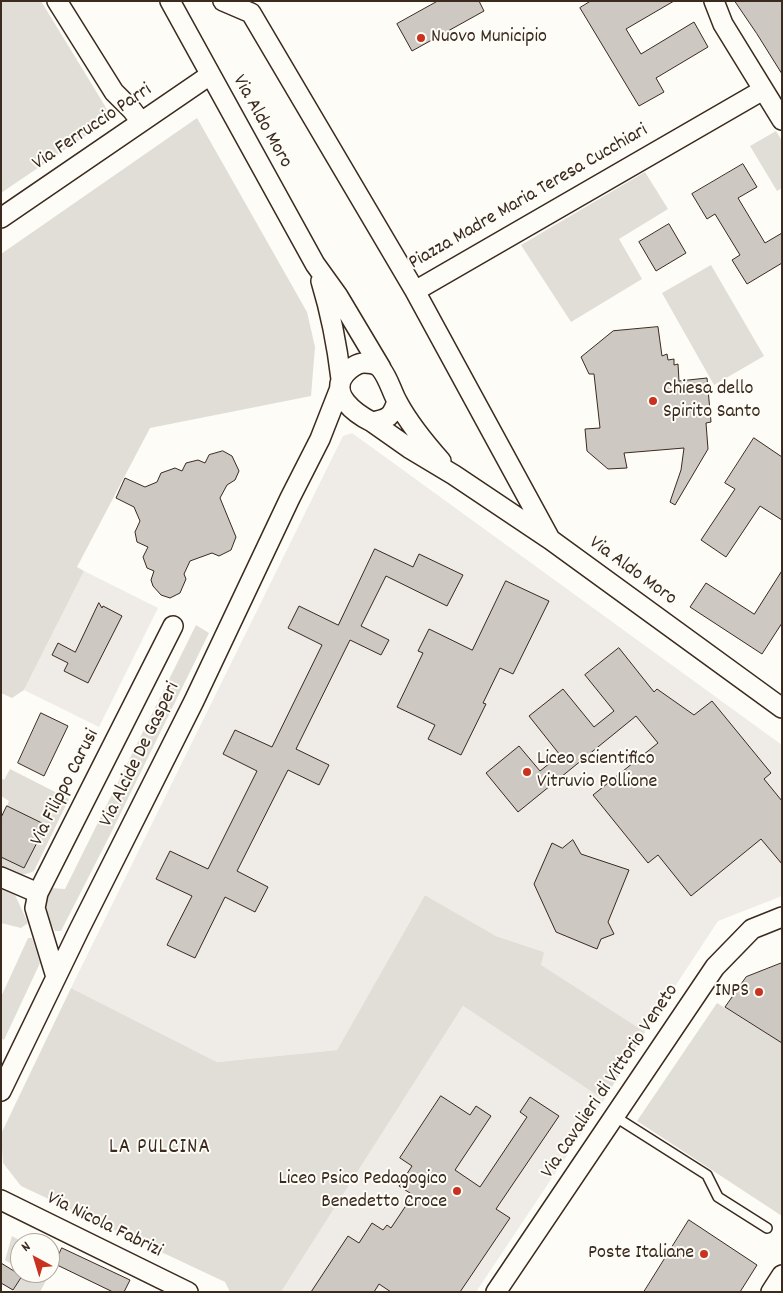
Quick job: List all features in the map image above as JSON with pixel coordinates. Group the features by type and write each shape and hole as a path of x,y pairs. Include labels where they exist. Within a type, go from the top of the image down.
{"street":[{"path":"57,1 114,92 141,122"},
{"name":"Via Aldo Moro","path":"170,1 315,264 338,296 381,368"},
{"name":"Piazza Madre Maria Teresa Cucchiari","path":"223,1 251,13 415,291 763,90"},
{"path":"714,1 723,24 782,120"},
{"name":"Via Ferruccio Parri","path":"1,218 210,76"},
{"name":"Via Aldo Moro","path":"315,264 328,305 336,342 340,384"},
{"path":"415,291 550,540"},
{"path":"360,363 371,363 381,368 397,401 393,413 384,420 365,419 343,399 340,384 348,370 360,363"},
{"name":"Via Alcide De Gasperi","path":"1,1091 156,778 320,439 340,384"},
{"name":"Via Aldo Moro","path":"397,401 418,435 454,475"},
{"name":"Via Aldo Moro","path":"365,419 454,475 550,540 782,708"},
{"name":"Via Alcide De Gasperi","path":"320,439 340,422 365,419"},
{"name":"Via Filippo Carusi","path":"56,977 36,908 38,893 174,626"},
{"path":"1,876 38,893"},
{"name":"Via Cavalieri di Vittorio Veneto","path":"496,1292 715,967 752,929 782,917"},
{"path":"1,1186 20,1209"},
{"name":"Via Nicola Fabrizi","path":"1,1200 188,1292"},
{"path":"771,1292 782,1275"}],"lane":[{"path":"614,1116 707,1175 718,1197 767,1228"}],"shaded area":[{"path":"1,1 41,1 109,115 104,123 1,193"},
{"path":"197,118 307,312 315,347 311,396 150,428 77,567 84,571 24,690 12,698 1,693 1,254"},
{"path":"776,131 782,141 782,188 777,191 750,146"},
{"path":"645,172 668,209 619,239 642,279 571,322 521,245"},
{"path":"711,265 764,356 714,385 662,293"},
{"path":"352,433 782,745 782,896 718,921 645,1032 540,965 544,952 496,936 425,895 337,1050 217,1062 71,988 343,436"},
{"path":"84,571 158,608 99,727 24,690"},
{"path":"196,625 209,633 61,931 55,931 45,903 51,888 65,889"},
{"path":"10,769 69,799 34,871 25,874 18,874 1,867 1,857 24,868 46,825 7,806 9,801 1,796 1,778 4,780"},
{"path":"1,887 15,895 28,923 21,928 1,923"},
{"path":"425,895 496,936 544,952 541,965 645,1032 604,1100 463,1006 281,1292 230,1292 225,1282 21,1186 3,1163 1,1134 71,988 217,1062 337,1050"},
{"path":"28,938 32,938 40,963 4,1040 1,1038 1,997"},
{"path":"717,1003 782,1043 782,1216 637,1121"},
{"path":"463,1006 604,1100 476,1292 281,1292"},
{"path":"10,1243 10,1263 5,1260"},
{"path":"18,1283 45,1283 40,1292 13,1292"}],"building":[{"name":"Nuovo Municipio","path":"438,1 479,1 484,11 412,51 397,24"},
{"path":"591,1 674,1 626,29 641,54 694,22 708,47 656,78 664,92 639,106 580,8"},
{"path":"735,1 782,1 782,74 757,34"},
{"path":"743,164 757,187 738,198 765,243 782,233 782,263 747,284 732,260 740,255 715,214 707,219 692,194"},
{"path":"669,224 686,253 656,271 639,242"},
{"name":"Chiesa dello Spirito Santo","path":"658,327 662,356 667,354 668,360 674,359 674,365 678,364 679,381 707,378 711,422 706,423 708,449 675,505 670,502 681,470 684,448 624,453 627,468 608,469 587,451 585,429 600,428 594,374 589,374 581,357 613,331"},
{"path":"754,438 782,457 782,520 760,506 726,557 701,540 735,489 725,483"},
{"path":"223,451 232,456 239,471 235,480 227,485 220,498 236,537 231,550 219,556 212,553 190,561 184,574 186,579 180,593 170,598 161,595 153,586 151,580 154,571 147,568 143,557 148,547 137,542 135,532 140,521 134,507 116,498 125,478 145,487 157,482 161,473 175,468 182,471 186,463 198,460 205,463 209,455"},
{"path":"375,549 413,567 419,554 463,575 447,606 386,576 361,626 389,640 381,655 350,640 296,749 329,765 319,785 288,770 237,871 268,887 255,912 225,897 195,958 167,945 192,896 156,879 170,851 208,869 257,771 223,754 235,730 272,747 322,645 288,628 299,606 338,625"},
{"path":"782,571 782,623 762,654 690,607 706,583 754,614"},
{"path":"506,581 549,601 513,674 500,668 483,703 486,704 461,755 428,739 435,725 397,707 423,653 418,651 429,629 472,650"},
{"path":"99,603 102,608 103,606 122,616 88,683 64,671 68,663 52,655 58,643 75,652"},
{"name":"Liceo scientifico Vitruvio Pollione","path":"619,648 654,692 657,689 694,715 712,701 771,773 764,779 782,801 782,864 761,839 691,896 658,855 648,863 593,795 658,743 636,716 518,812 486,773 519,746 540,771 560,755 529,716 563,689 594,727 614,711 585,675"},
{"path":"41,713 68,726 44,776 18,763"},
{"path":"7,806 46,825 24,868 1,857 1,818"},
{"path":"573,840 581,854 629,870 608,922 614,934 601,939 597,949 556,932 534,884 552,843 562,848"},
{"name":"INPS","path":"782,963 782,1043 725,1007 746,977"},
{"name":"Liceo Psico Pedagogico Benedetto Croce","path":"441,1096 470,1115 476,1106 491,1116 455,1170 480,1187 527,1117 520,1112 530,1097 559,1116 496,1209 510,1218 460,1292 391,1292 379,1284 374,1292 311,1292 348,1236 359,1243 372,1223 383,1230 387,1225 391,1228 413,1195 399,1186 412,1166 400,1158"},
{"name":"Poste Italiane","path":"689,1220 757,1265 740,1292 644,1292"},
{"path":"62,1248 130,1280 124,1292 113,1292 60,1266"},
{"path":"1,1263 10,1269 10,1283 18,1283 13,1290 1,1283"}],"place":[{"name":"Nuovo Municipio","path":"421,38"},
{"name":"Chiesa dello Spirito Santo","path":"653,401"},
{"name":"Liceo scientifico Vitruvio Pollione","path":"527,772"},
{"name":"INPS","path":"759,992"},
{"name":"Liceo Psico Pedagogico Benedetto Croce","path":"457,1191"},
{"name":"Poste Italiane","path":"704,1254"}],"district":[{"name":"LA PULCINA","path":"160,1149"}]}
